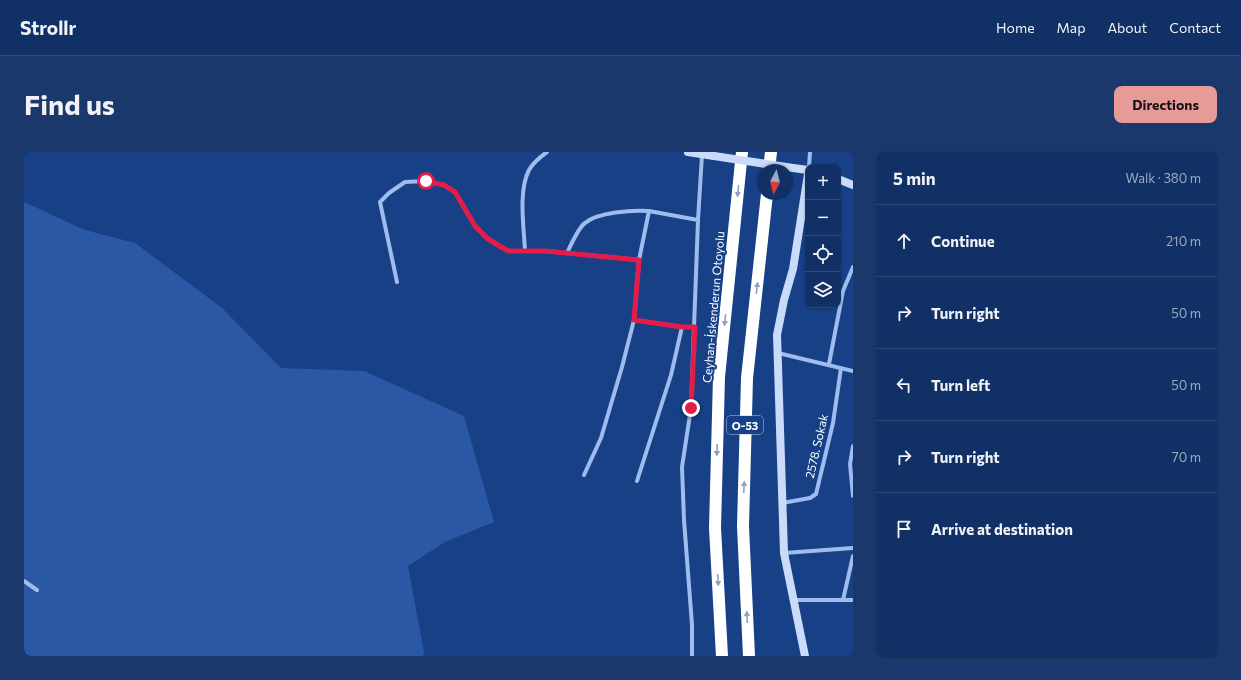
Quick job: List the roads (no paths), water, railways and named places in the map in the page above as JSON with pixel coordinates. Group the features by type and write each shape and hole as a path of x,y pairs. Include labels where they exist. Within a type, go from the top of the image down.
{"highway":[{"name":"Ceyhan-İskenderun Otoyolu","path":"722,656 715,528 719,377 742,152"},
{"path":"770,164 771,152"},
{"name":"O-53","path":"749,656 742,526 747,378 766,200"}],"street":[{"path":"525,251 522,199 525,184 529,171 535,162 547,152"},
{"path":"688,152 793,168 805,168"},
{"path":"808,164 810,152"},
{"path":"692,656 692,625 684,520 682,467 691,408 702,154"},
{"path":"397,282 380,202 389,193 405,182 426,181 444,185 455,192 475,226 488,239 508,251 567,253 639,260"},
{"path":"805,200 793,269 784,300 777,336 784,553 805,656"},
{"path":"567,253 584,224 595,217 631,210 649,211 698,220"},
{"path":"584,475 601,438 634,320 639,260 649,211"},
{"path":"829,364 843,291 853,267"},
{"path":"634,320 682,327 695,327"},
{"path":"637,481 672,375 682,327"},
{"path":"778,353 829,364 853,371"},
{"name":"2578. Sokak","path":"782,503 810,498 816,494 833,423 841,368"},
{"path":"853,446 850,464 852,472 853,496"},
{"path":"784,553 853,548"},
{"path":"843,600 853,556"},
{"path":"24,581 37,590"},
{"path":"793,600 853,600"}]}
